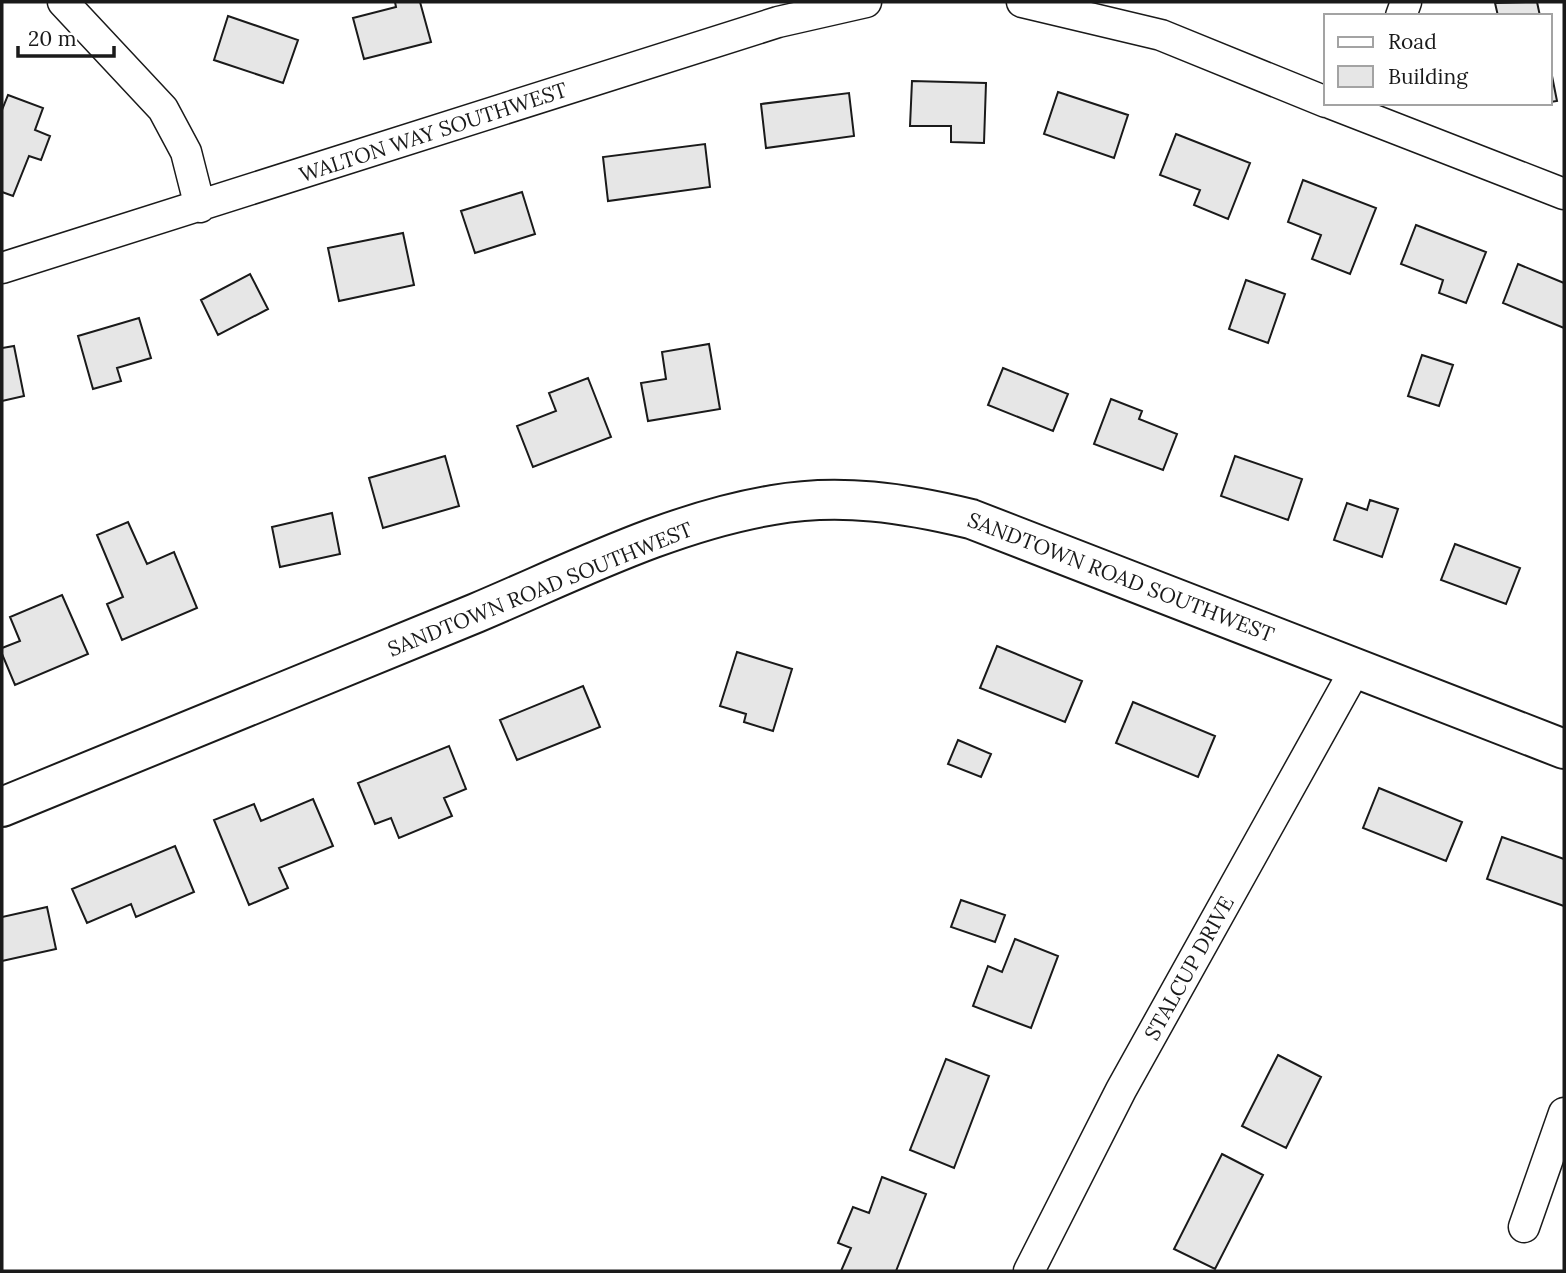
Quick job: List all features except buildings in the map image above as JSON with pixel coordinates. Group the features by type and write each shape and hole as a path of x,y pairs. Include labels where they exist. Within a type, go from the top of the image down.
{"street":[{"path":"63,2 163,109 186,152 200,206"},
{"name":"WALTON WAY SOUTHWEST","path":"2,268 778,22 866,2"},
{"path":"1022,2 1161,35 1324,100"},
{"path":"1342,105 1364,110 1564,194"},
{"name":"SANDTOWN ROAD SOUTHWEST","path":"2,807 658,537 723,517 784,503 870,500 918,506 971,519 1564,749"},
{"name":"STALCUP DRIVE","path":"1029,1271 1121,1090 1356,667"},
{"path":"1524,1227 1564,1113"}]}
